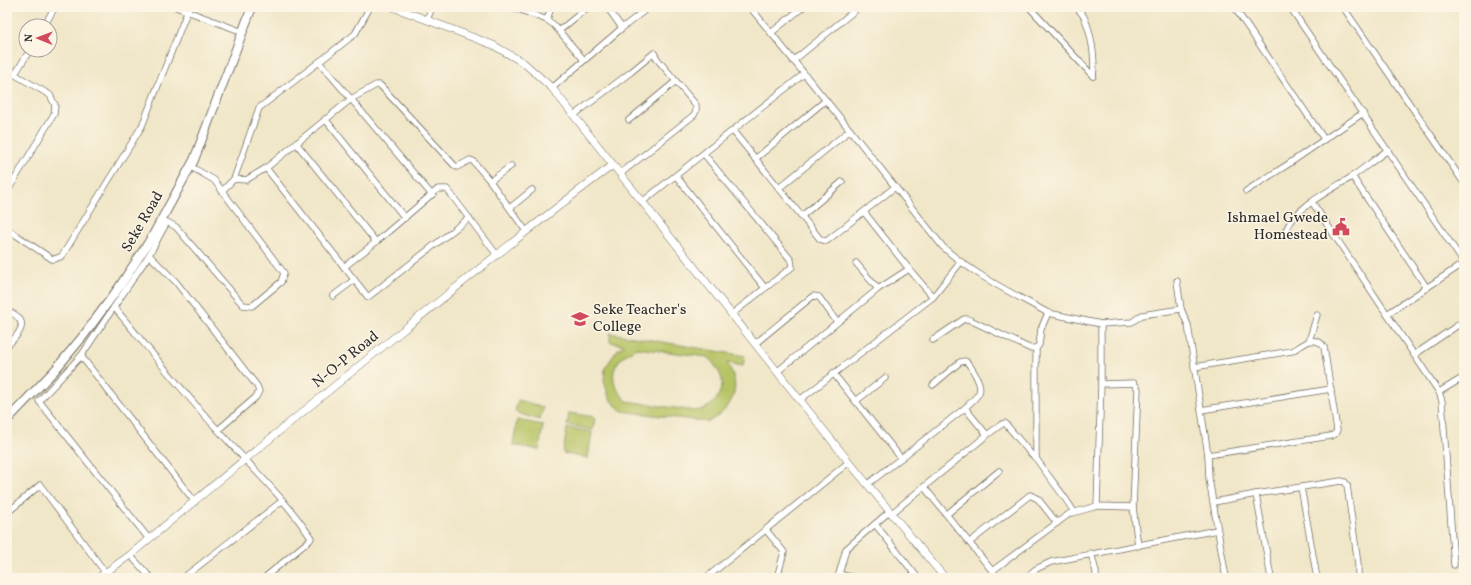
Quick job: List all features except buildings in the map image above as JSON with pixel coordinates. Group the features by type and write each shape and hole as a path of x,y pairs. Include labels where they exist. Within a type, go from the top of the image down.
{"main road":[{"name":"Seke Road","path":"7,420 55,370 84,335 120,286 152,237 194,160 252,7"}],"street":[{"path":"49,18 56,7"},
{"path":"176,7 188,9 243,32"},
{"path":"222,191 234,179 259,108 355,34 370,7"},
{"path":"427,20 432,7"},
{"path":"513,7 547,20 560,30 584,60"},
{"path":"547,20 551,7"},
{"path":"560,30 588,7"},
{"path":"607,7 622,28"},
{"path":"552,88 649,7"},
{"path":"750,7 943,247 960,263 1048,313 1100,324 1132,322 1142,315 1181,309"},
{"path":"793,60 859,7"},
{"path":"1029,7 1093,76 1094,62 1089,33 1084,16 1076,7"},
{"path":"1234,7 1324,139"},
{"path":"1290,7 1464,263 1387,314"},
{"path":"1343,7 1464,183"},
{"path":"398,8 480,39 499,48 524,63 552,88 849,462 945,578"},
{"path":"771,33 801,8"},
{"path":"7,229 52,258 55,259 62,256 142,126 188,9"},
{"path":"574,116 654,53 658,60 696,105 694,115 620,174"},
{"path":"15,74 25,58"},
{"path":"319,62 432,195"},
{"path":"7,70 50,95 55,105 54,114 7,192"},
{"path":"642,202 804,74"},
{"path":"629,120 676,81"},
{"path":"234,179 246,180 266,168 351,99 376,85 382,86 454,165 457,167 470,160 473,161 526,231"},
{"path":"755,159 826,100"},
{"path":"1246,191 1363,113"},
{"path":"325,119 405,218"},
{"path":"779,188 850,130"},
{"path":"733,131 820,239 826,241 895,187"},
{"path":"296,143 376,242"},
{"path":"1286,230 1290,221 1312,202 1388,150"},
{"path":"704,154 791,260 792,267 732,314"},
{"name":"N-O-P Road","path":"98,578 130,555 526,231 613,164"},
{"path":"490,182 511,166"},
{"path":"266,168 368,297 469,218"},
{"path":"149,539 39,401 80,356 149,255 167,222 176,228 242,305 252,306 281,282 284,273 214,180 195,169"},
{"path":"676,176 765,288"},
{"path":"1352,176 1426,288"},
{"path":"802,216 842,182"},
{"path":"344,267 405,218 438,189 447,189 497,255"},
{"path":"510,208 532,190"},
{"path":"1312,202 1439,392 1442,401 1454,565"},
{"path":"864,212 933,297"},
{"path":"149,255 176,282 257,386 259,391 256,397 218,430"},
{"path":"856,263 878,289"},
{"path":"801,400 933,297 960,263"},
{"path":"778,371 878,289 909,269"},
{"path":"333,296 354,280"},
{"path":"1177,281 1181,309 1188,325 1208,455 1209,479 1226,578"},
{"path":"756,343 813,296 819,297 837,322"},
{"path":"114,307 218,430 282,501 309,534 311,538 310,540 264,578"},
{"path":"7,314 12,313 18,316 22,325 18,336 7,346"},
{"path":"1036,458 1036,348 1039,345 1041,329 1048,313"},
{"path":"1310,341 1317,315"},
{"path":"933,340 964,319 1029,348 1036,348"},
{"path":"1414,355 1464,321"},
{"path":"1097,506 1101,384 1100,324"},
{"path":"1194,367 1292,351 1310,341 1316,340 1321,342 1324,347 1331,389 1337,430 1335,434 1331,436 1208,455"},
{"path":"80,356 194,502"},
{"path":"868,484 965,408 979,394 981,389 980,383 969,364 965,361 960,362 933,385"},
{"path":"834,373 901,458"},
{"path":"1439,392 1464,377"},
{"path":"856,401 885,378"},
{"path":"1101,384 1134,383 1138,389 1132,507 1138,546"},
{"path":"1201,410 1331,389"},
{"path":"965,408 987,435"},
{"path":"854,578 839,576 846,549 875,524 924,487 987,435 1005,423 1036,458 1044,471 1067,499 1074,512"},
{"path":"706,578 849,462"},
{"path":"947,514 998,472"},
{"path":"1214,502 1301,487 1341,481 1345,482 1347,485 1358,564 1358,578"},
{"path":"7,513 40,485 105,572"},
{"path":"924,487 998,578"},
{"path":"1301,487 1317,578"},
{"path":"1256,494 1271,578"},
{"path":"970,542 1030,495 1038,499 1057,523"},
{"path":"183,578 282,501"},
{"path":"992,571 1074,512 1097,506 1132,507"},
{"path":"875,524 918,578"},
{"path":"766,530 784,552 777,578"},
{"path":"1025,578 1036,569 1051,562 1091,553 1138,546 1217,530"},
{"path":"1091,553 1096,578"},
{"path":"130,555 151,578"}],"green space":[{"path":"610,333 745,356 743,366 727,363 732,372 734,381 735,389 733,397 724,411 708,422 622,411 611,401 604,381 605,368 618,349 625,345 610,342","holes":["637,348 708,357 719,371 722,385 717,399 711,405 699,410 695,411 627,401 616,386 614,371 617,365 621,358"]},
{"path":"518,400 543,407 540,420 515,412"},
{"path":"569,413 595,417 593,430 567,425"},
{"path":"517,420 543,425 539,450 513,445"},
{"path":"567,428 592,432 588,458 563,453"}],"place":[{"name":"Ishmael Gwede Homestead","path":"1341,227"},
{"name":"Seke Teacher's College","path":"580,319"}]}
